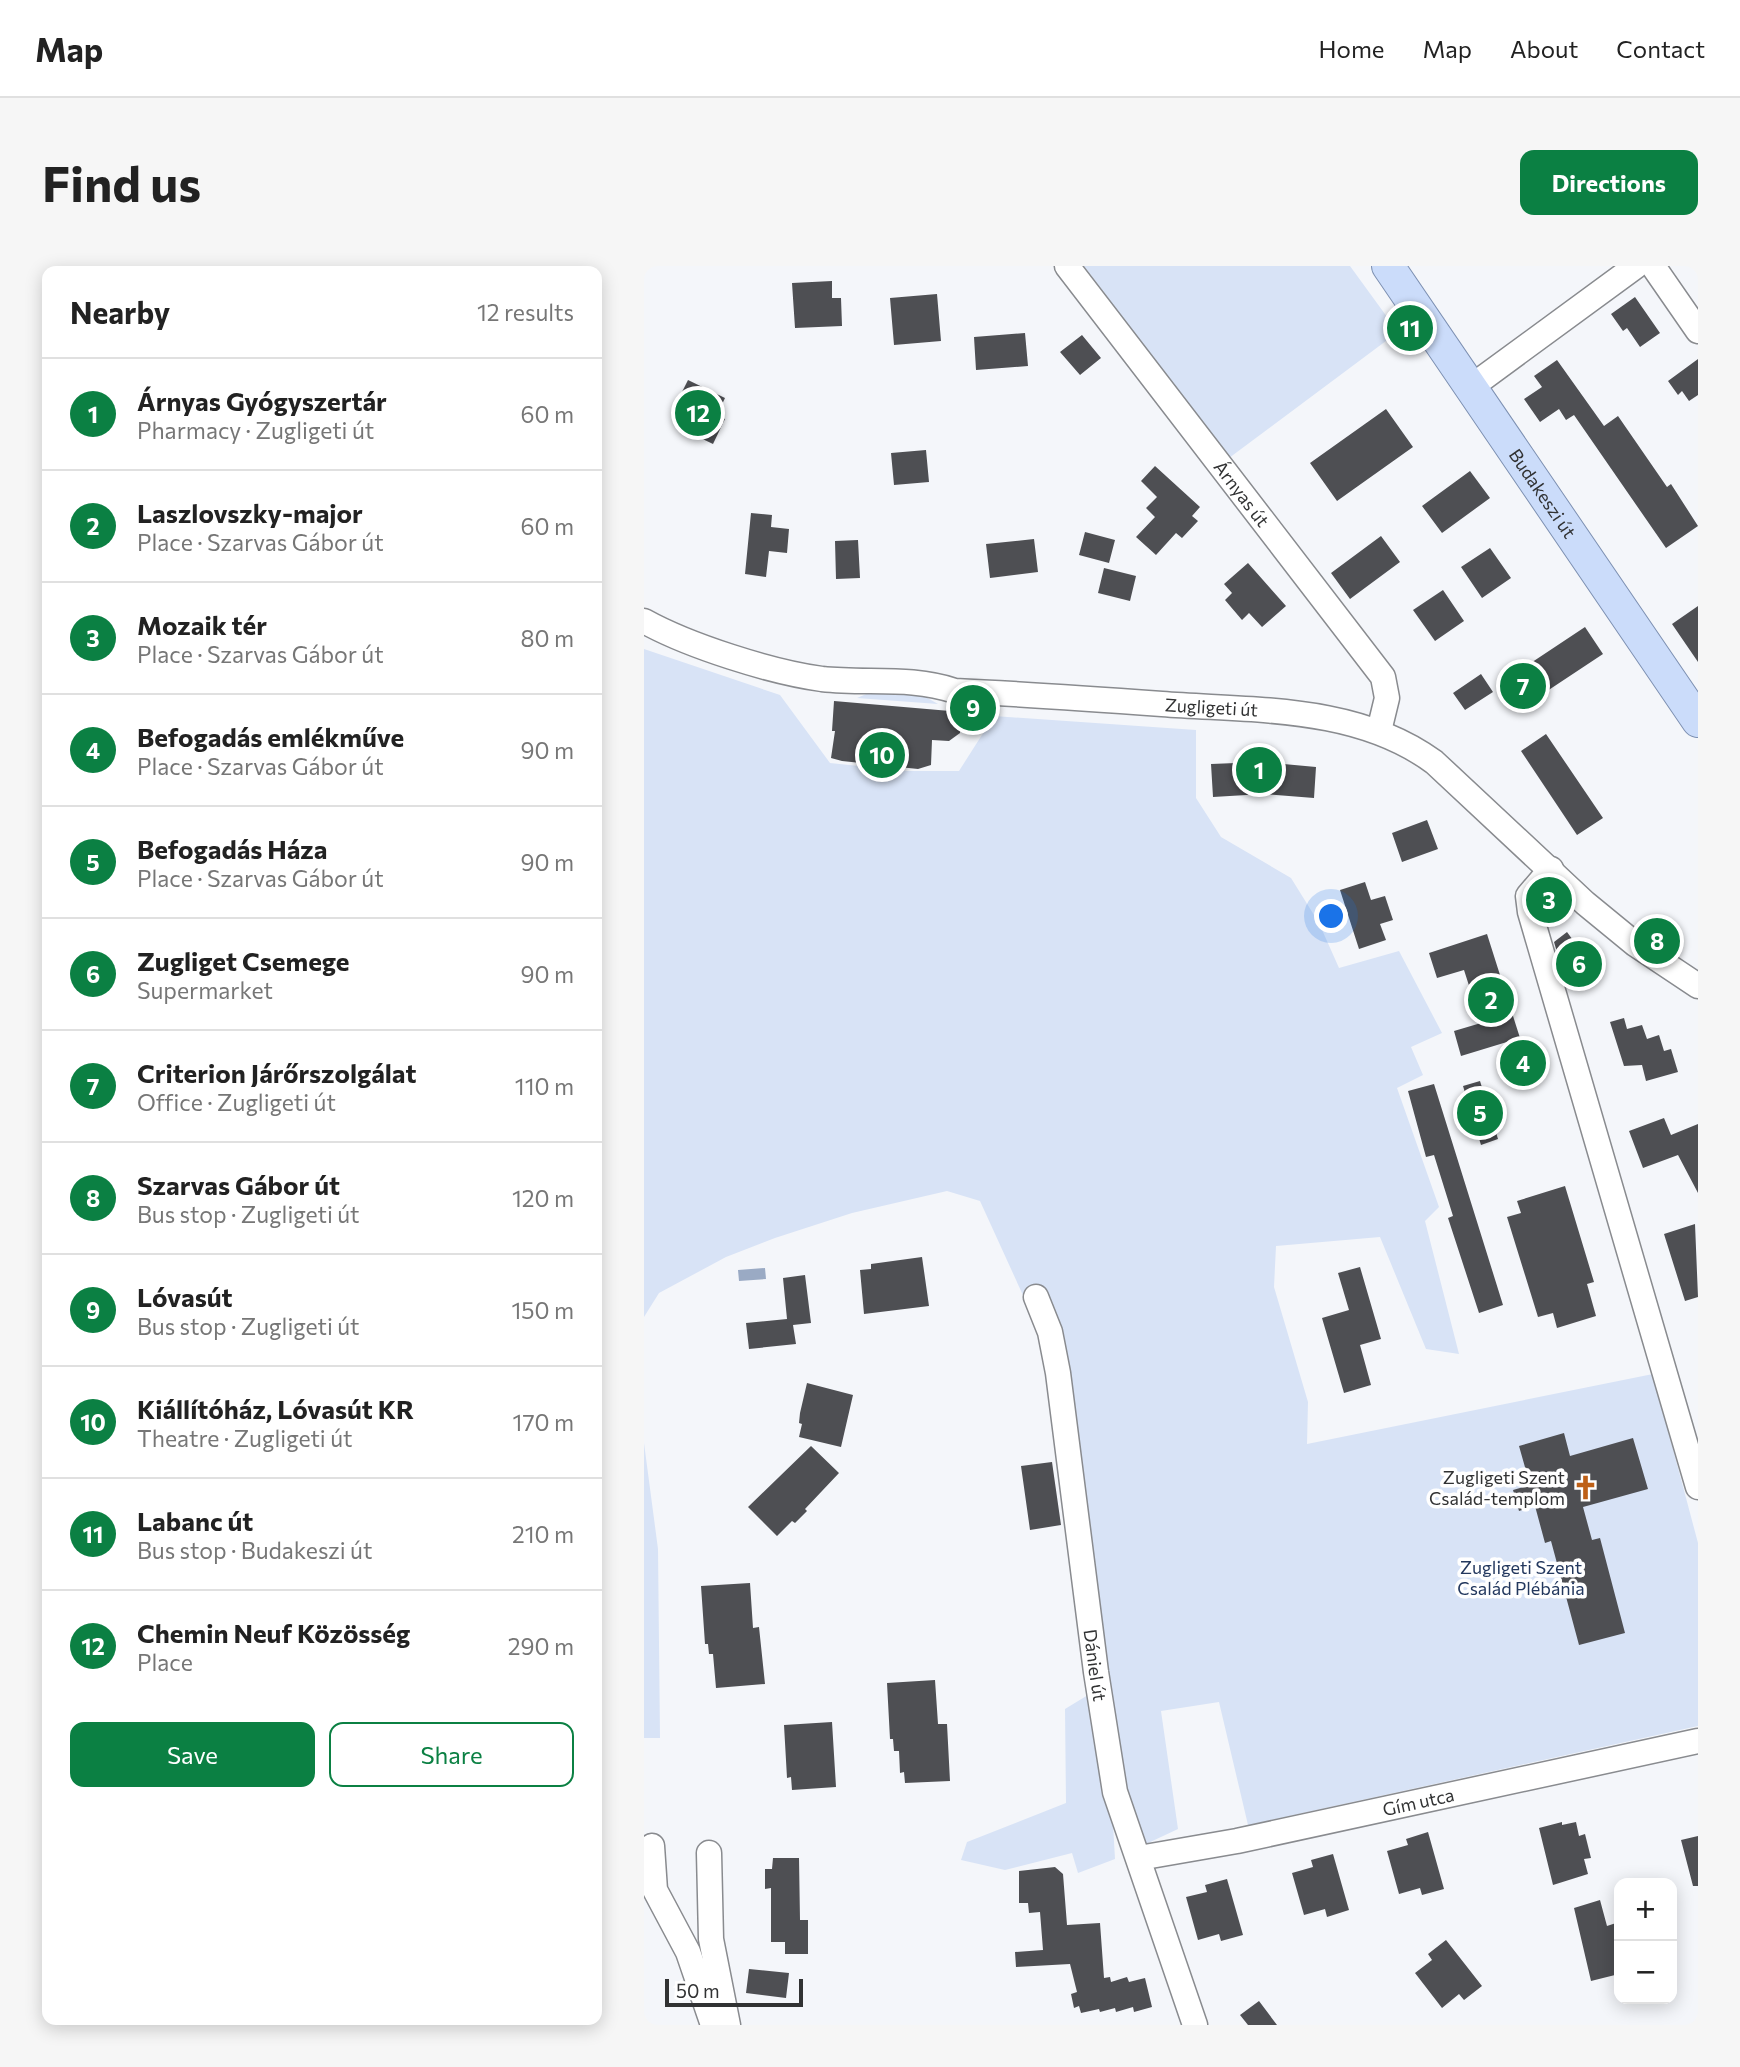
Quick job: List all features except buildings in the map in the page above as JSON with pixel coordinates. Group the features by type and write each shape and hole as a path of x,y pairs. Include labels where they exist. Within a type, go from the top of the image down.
{"main road":[{"name":"Budakeszi út","path":"1388,266 1698,721"}],"street":[{"name":"Árnyas út","path":"1067,266 1383,677 1387,698 1379,731"},
{"path":"1471,387 1636,266"},
{"path":"1653,266 1698,331"},
{"name":"Zugligeti út","path":"644,621 745,660 821,678 920,682 955,691 1304,714 1379,731 1410,746 1434,762 1635,944 1698,986"},
{"path":"1551,869 1528,896 1530,912 1698,1487"},
{"name":"Dániel út","path":"1036,1297 1050,1332 1058,1373 1096,1672 1115,1792 1195,2025"},
{"name":"Gím utca","path":"1139,1858 1237,1841 1698,1741"},
{"path":"652,1846 654,1890 688,1952 713,2025"},
{"path":"709,1853 710,1939 728,2025"}],"green space":[{"path":"1084,266 1350,266 1398,332 1229,458"},
{"name":"Zugligeti Szent Család Plébánia","path":"644,649 780,695 830,763 907,771 959,771 994,716 1196,730 1196,798 1221,837 1291,878 1319,923 1339,968 1399,951 1442,1033 1411,1047 1423,1075 1397,1088 1439,1207 1425,1221 1459,1354 1426,1349 1380,1237 1276,1246 1274,1287 1308,1402 1307,1444 1653,1374 1698,1543 1698,1726 1248,1825 1219,1702 1161,1711 1178,1829 1146,1844 1113,1824 1115,1859 1078,1873 1072,1853 1005,1870 961,1860 967,1842 1066,1803 1065,1709 1106,1684 1053,1361 980,1201 947,1191 852,1213 726,1257 659,1293 644,1317"},
{"path":"871,692 924,696 938,704 857,698"},
{"path":"644,1443 658,1549 660,1738 644,1738"}],"shaded area":[{"path":"765,1268 766,1279 739,1281 738,1270"}],"place":[{"name":"Labanc út","path":"1410,328"},
{"name":"Chemin Neuf Közösség","path":"698,413"},
{"name":"Criterion Járőrszolgálat","path":"1523,686"},
{"name":"Lóvasút","path":"973,708"},
{"name":"Kiállítóház, Lóvasút KR","path":"882,755"},
{"name":"Árnyas Gyógyszertár","path":"1259,770"},
{"name":"Mozaik tér","path":"1549,900"},
{"name":"Szarvas Gábor út","path":"1657,941"},
{"name":"Zugliget Csemege","path":"1579,964"},
{"name":"Laszlovszky-major","path":"1491,1000"},
{"name":"Befogadás emlékműve","path":"1523,1063"},
{"name":"Befogadás Háza","path":"1480,1113"},
{"name":"Zugligeti Szent Család-templom","path":"1585,1487"}]}
